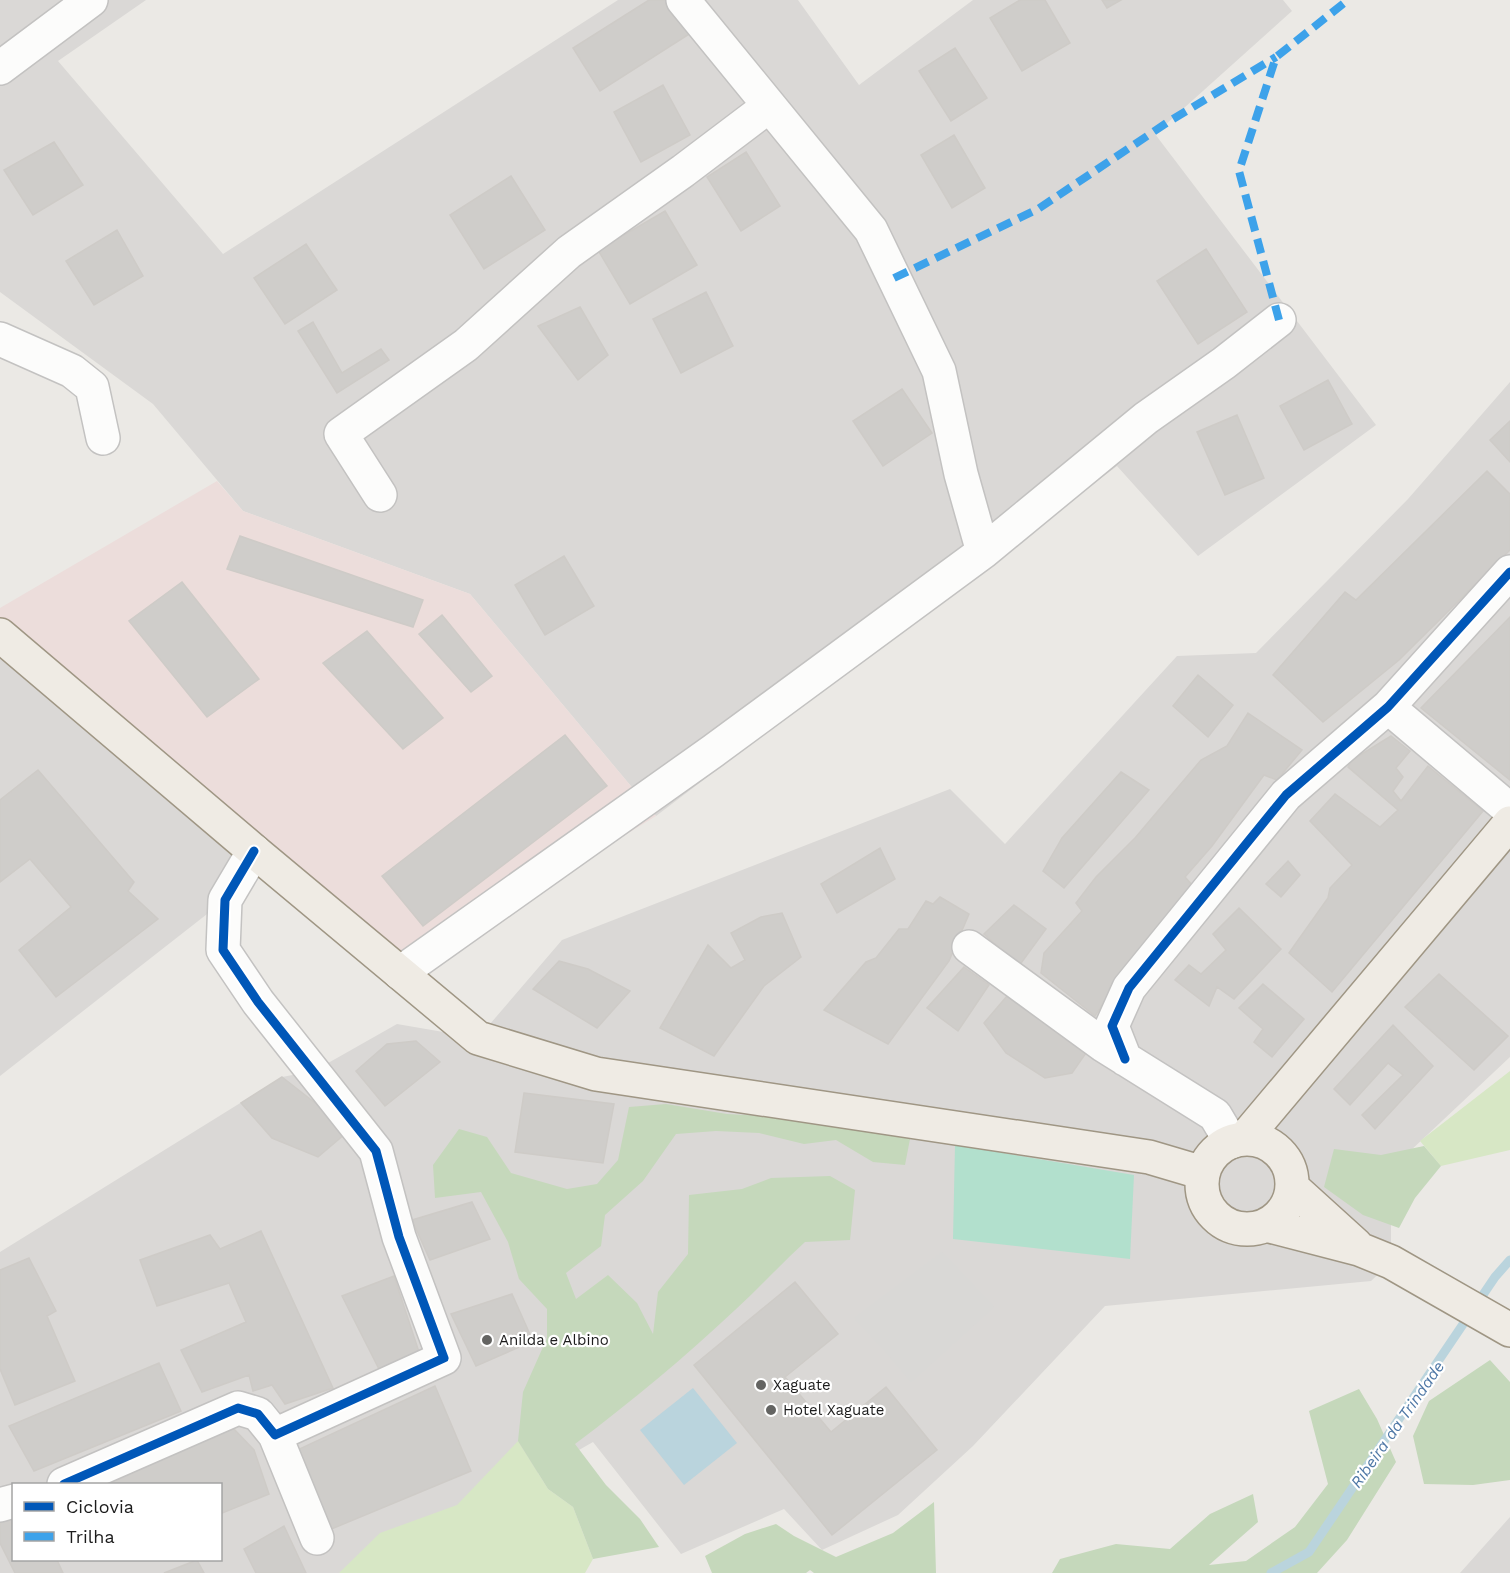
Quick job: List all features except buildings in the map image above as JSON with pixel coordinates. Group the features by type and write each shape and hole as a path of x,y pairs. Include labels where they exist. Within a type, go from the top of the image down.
{"main road":[{"path":"0,635 254,852 478,1038 596,1074 1149,1157 1203,1173"},
{"path":"1237,1140 1258,1140 1272,1147 1284,1158 1290,1172 1292,1187 1288,1203 1279,1215 1266,1225 1251,1229 1226,1224 1215,1217 1207,1207 1203,1196 1203,1173 1209,1159 1218,1149 1237,1140 1510,823"},
{"path":"1292,1187 1359,1249"},
{"path":"1266,1225 1359,1249 1391,1262 1510,1330"}],"street":[{"path":"0,68 91,0"},
{"path":"683,0 871,230 939,371 961,474 983,552"},
{"path":"380,495 340,434 465,345 569,252 769,106"},
{"path":"400,973 712,751 983,552 1146,418 1224,363 1279,320"},
{"path":"0,339 72,371 92,387 103,438"},
{"path":"1125,1059 1112,1026 1129,988 1286,795 1388,707 1510,572"},
{"path":"1388,707 1510,810"},
{"path":"254,852 225,900 223,950 258,1002 376,1151 399,1237 444,1358 276,1435"},
{"path":"969,948 1103,1045 1215,1115 1237,1140"},
{"path":"69,1483 238,1408 258,1414 276,1435 317,1538"}],"shaded area":[{"path":"0,0 146,0 58,61 223,254 618,0 798,0 859,85 973,0 1283,0 1292,11 1155,134 1376,425 1198,556 1117,466 656,816 470,594 243,511 153,404 0,292"},
{"path":"1510,382 1510,1057 1391,1169 1391,1262 1371,1281 1105,1306 973,1446 898,1515 822,1550 784,1509 681,1554 593,1442 364,1573 0,1573 0,1252 282,1077 314,1071 397,1024 478,1038 562,940 950,789 1005,844 1177,656 1256,653 1408,499"},
{"path":"217,481 243,511 470,594 656,816 400,973 0,635 0,608"},
{"path":"0,635 254,851 225,900 0,1076"},
{"path":"942,1252 994,1307 911,1382 854,1318"},
{"path":"1510,1517 1510,1573 1460,1573"}],"green space":[{"path":"1510,1071 1510,1150 1441,1166 1420,1141"},
{"path":"666,1104 727,1114 785,1117 910,1139 905,1165 873,1162 836,1140 804,1144 759,1133 716,1131 676,1134 643,1181 605,1215 601,1246 566,1273 576,1299 608,1275 637,1303 653,1334 658,1292 688,1254 689,1195 742,1189 771,1178 830,1176 855,1190 850,1240 805,1242 696,1345 637,1396 575,1444 606,1485 640,1519 659,1547 593,1559 573,1507 548,1489 518,1441 523,1392 547,1338 547,1309 519,1279 508,1242 481,1192 435,1198 433,1165 459,1129 487,1137 511,1173 567,1189 597,1184 618,1160 629,1107"},
{"path":"955,1145 1134,1175 1130,1259 953,1239"},
{"path":"1424,1146 1441,1166 1415,1198 1399,1228 1363,1215 1324,1187 1334,1149 1381,1155"},
{"path":"1490,1360 1510,1382 1510,1480 1473,1485 1424,1484 1413,1436 1429,1401"},
{"path":"1359,1389 1377,1419 1396,1462 1347,1540 1317,1573 1052,1573 1060,1559 1116,1544 1170,1549 1210,1514 1253,1494 1258,1522 1209,1565 1246,1561 1295,1527 1328,1484 1309,1411"},
{"path":"518,1441 548,1489 573,1507 593,1559 585,1573 339,1573 380,1533 457,1505"},
{"path":"934,1502 936,1573 814,1573 810,1570 806,1573 712,1573 705,1556 745,1534 776,1524 794,1536 836,1557 893,1533"}],"water":[{"path":"693,1388 737,1443 684,1485 640,1430"}],"waterway":[{"name":"Ribeira da Trindade","path":"1271,1573 1309,1552 1495,1277 1510,1260"}],"marked path":[{"path":"1279,320 1239,171 1276,57 1348,0"},
{"path":"894,278 1038,209 1168,122 1276,57"}],"cycle path":[{"path":"1125,1059 1112,1026 1129,988 1286,795 1388,707 1510,572"},
{"path":"66,1483 238,1408 258,1414 275,1435 444,1358 399,1237 376,1151 258,1002 223,950 225,900 254,851"}],"place":[{"name":"Anilda e Albino","path":"487,1340"},
{"name":"Xaguate","path":"761,1385"},
{"name":"Hotel Xaguate","path":"771,1410"}]}
